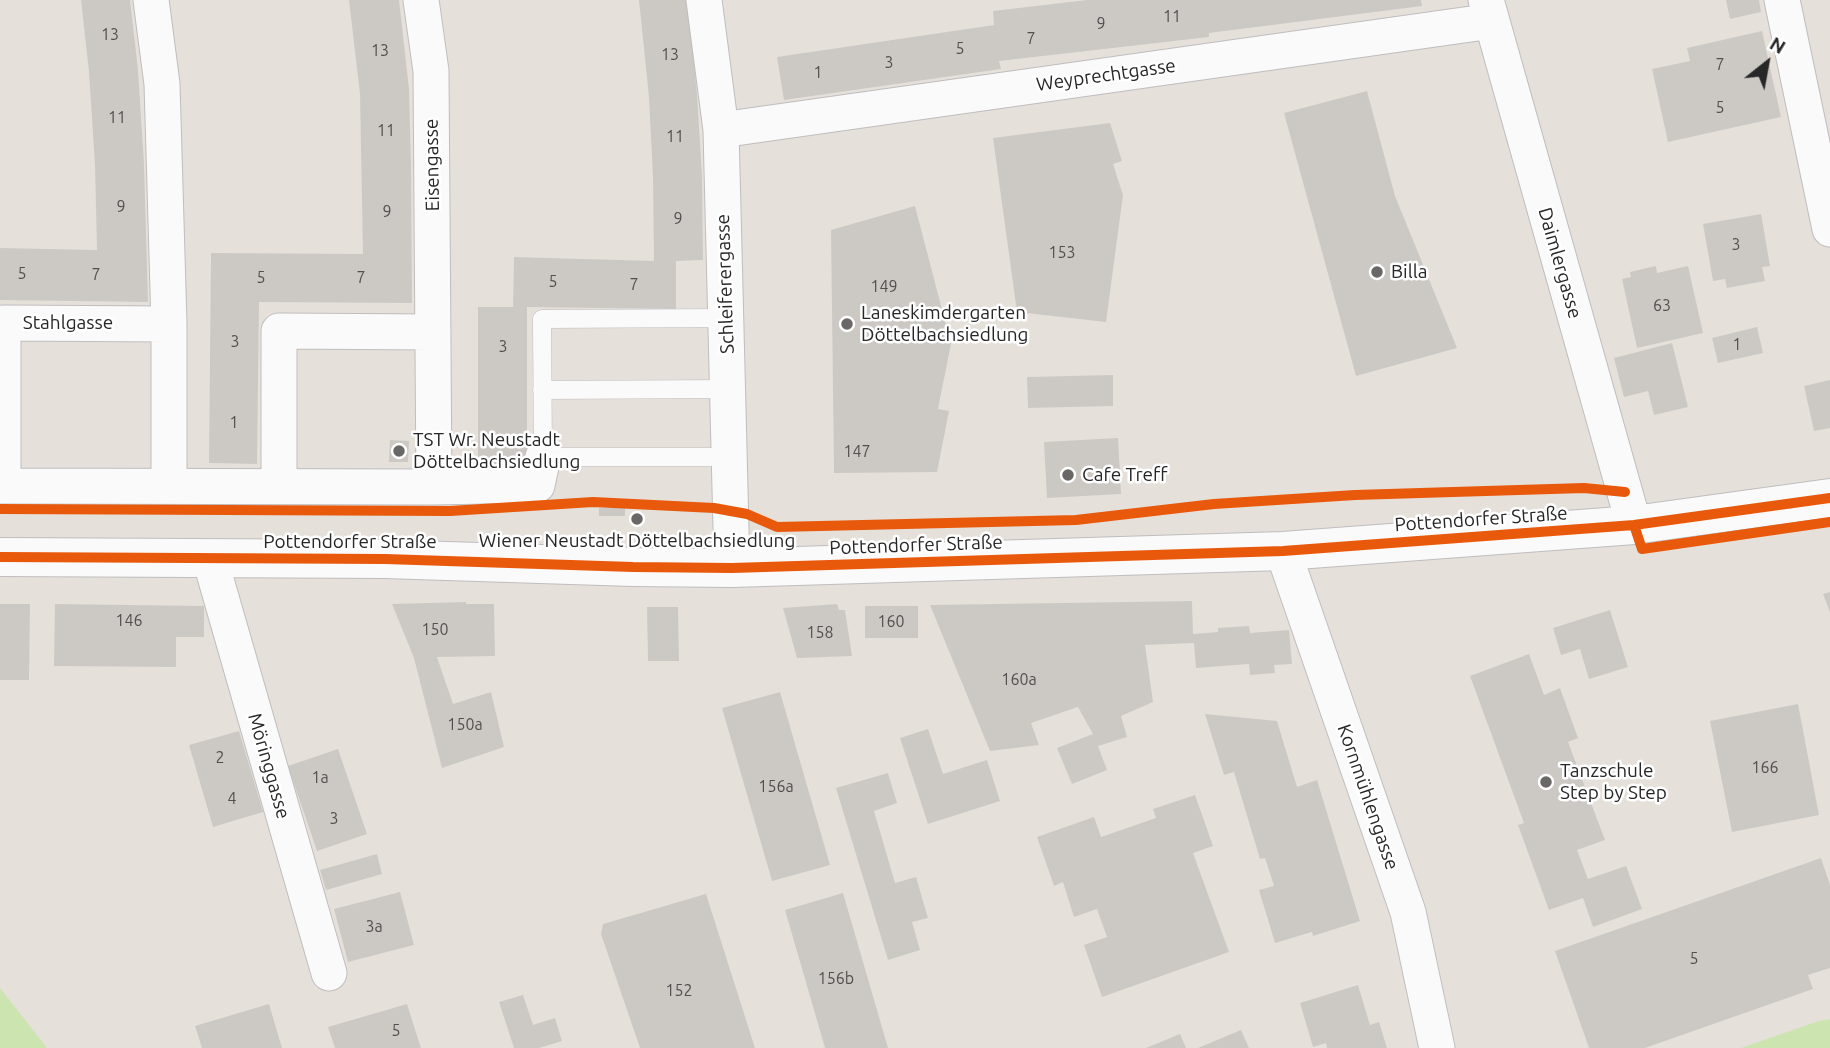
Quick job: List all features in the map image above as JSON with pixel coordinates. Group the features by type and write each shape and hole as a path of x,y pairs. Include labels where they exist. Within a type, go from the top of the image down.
{"main road":[{"name":"Pottendorfer Straße","path":"0,557 385,559 732,568 1283,551 1634,525 1830,498"}],"street":[{"path":"150,0 162,84 169,324 169,486"},
{"name":"Eisengasse","path":"421,0 431,72 434,487"},
{"name":"Schleiferergasse","path":"704,0 721,130 732,568"},
{"path":"1782,0 1830,229"},
{"name":"Weyprechtgasse","path":"721,130 1489,10"},
{"name":"Daimlergasse","path":"1489,10 1634,525"},
{"name":"Stahlgasse","path":"1,486 3,323 169,324"},
{"path":"279,486 279,331 433,332"},
{"path":"1,486 537,485 543,457"},
{"name":"Kornmühlengasse","path":"1283,551 1408,912 1437,1048"},
{"name":"Möringgasse","path":"210,559 329,974"}],"lane":[{"path":"727,318 542,319 542,390 543,457 729,457"},
{"path":"542,390 728,389"}],"green space":[{"path":"0,988 47,1048 0,1048"},
{"path":"1830,1019 1830,1048 1741,1048 1819,1021"}],"building":[{"path":"81,0 130,0 144,164 148,302 0,300 0,248 97,250 95,165"},
{"path":"349,0 399,0 409,89 412,303 259,302 257,464 209,463 211,253 363,254 360,94"},
{"path":"639,0 688,0 702,176 703,260 676,261 676,309 527,307 527,469 478,469 478,307 513,307 514,257 654,261 649,97"},
{"path":"1087,0 1421,0 1422,6 1209,33 1209,37 999,61 1001,69 784,100 777,57 994,25 993,11"},
{"path":"1726,0 1759,0 1761,12 1730,19"},
{"path":"1762,31 1781,117 1668,142 1652,69 1690,61 1687,48"},
{"name":"Billa","path":"1367,91 1395,196 1457,348 1356,376 1284,113"},
{"path":"1110,123 1122,161 1113,164 1123,195 1106,322 1017,312 993,138"},
{"path":"915,206 951,344 938,409 949,411 937,472 834,473 831,230"},
{"path":"1761,214 1770,266 1762,267 1765,281 1727,288 1725,279 1713,281 1703,224"},
{"path":"1656,266 1657,273 1688,266 1703,333 1637,348 1622,279 1631,277 1630,272"},
{"path":"1757,327 1763,353 1718,363 1712,338"},
{"path":"1672,343 1688,407 1654,415 1648,391 1624,397 1614,358"},
{"path":"1113,375 1113,406 1028,408 1027,377"},
{"path":"1830,380 1830,428 1814,431 1804,386"},
{"path":"1118,438 1121,494 1047,498 1044,442"},
{"name":"TST Wr. Neustadt Döttelbachsiedlung","path":"390,440 409,441 408,462 389,462"},
{"path":"599,508 625,508 625,516 599,516"},
{"path":"1830,592 1830,612 1823,594"},
{"path":"1192,601 1193,634 1218,632 1218,628 1249,626 1250,633 1289,630 1292,664 1274,665 1275,673 1250,675 1249,664 1196,668 1194,643 1145,645 1153,702 1121,716 1127,737 1098,746 1107,770 1072,784 1057,748 1093,734 1078,707 1031,723 1039,745 990,751 930,605"},
{"path":"0,604 30,604 29,680 0,680"},
{"path":"55,604 204,606 204,637 176,637 176,667 54,666"},
{"path":"392,604 494,604 495,656 437,657 453,704 491,692 504,747 442,768 414,658"},
{"path":"837,604 839,610 845,610 852,656 797,658 783,608"},
{"path":"865,606 918,606 918,638 865,638"},
{"path":"647,607 678,607 679,661 648,661"},
{"path":"1610,610 1628,667 1589,679 1580,649 1561,655 1553,628"},
{"name":"Tanzschule Step by Step","path":"1529,654 1544,695 1560,688 1578,738 1568,742 1605,840 1577,850 1588,879 1626,866 1642,909 1593,927 1583,898 1549,910 1518,825 1524,823 1470,676"},
{"path":"780,692 830,865 772,881 722,708"},
{"path":"1798,704 1819,815 1732,832 1710,721"},
{"path":"1205,714 1277,721 1297,787 1317,780 1360,921 1313,936 1312,932 1275,943 1259,890 1274,886 1265,858 1260,859 1234,772 1224,775"},
{"path":"928,729 943,774 987,760 1000,801 928,824 900,738"},
{"path":"239,731 263,812 213,827 189,745"},
{"path":"338,749 367,834 317,851 288,766"},
{"path":"888,773 897,803 874,811 895,883 916,877 928,918 912,922 920,950 888,960 836,788"},
{"path":"1195,795 1213,846 1193,853 1229,952 1102,997 1084,945 1107,937 1097,909 1074,917 1063,882 1054,886 1037,837 1094,817 1101,837 1156,818 1153,809"},
{"path":"377,854 382,874 326,890 320,870"},
{"path":"1821,858 1830,885 1830,968 1808,975 1813,989 1645,1048 1589,1048 1555,951"},
{"path":"400,892 414,945 348,962 334,909"},
{"path":"843,893 888,1048 825,1048 785,910"},
{"path":"706,894 755,1048 640,1048 601,934 603,924"},
{"path":"1358,985 1370,1025 1379,1022 1387,1048 1327,1048 1326,1043 1313,1047 1300,1003"},
{"path":"523,995 533,1025 555,1018 562,1041 539,1048 514,1048 499,1002"},
{"path":"269,1004 282,1048 202,1048 195,1026"},
{"path":"407,1004 421,1048 335,1048 328,1027"},
{"path":"1241,1030 1249,1048 1198,1048"},
{"path":"1180,1034 1186,1048 1146,1048"}],"cycle path":[{"path":"0,509 450,511 593,502 714,508 747,514 777,527 1076,520 1214,504 1355,495 1584,488 1625,492"},
{"path":"0,557 385,559 732,568 1283,551 1634,525 1830,498"},
{"path":"1634,525 1642,549 1830,522"}],"place":[{"name":"Billa","path":"1377,272"},
{"name":"Laneskimdergarten Döttelbachsiedlung","path":"847,324"},
{"name":"TST Wr. Neustadt Döttelbachsiedlung","path":"399,451"},
{"name":"Cafe Treff","path":"1068,475"},
{"name":"Wiener Neustadt Döttelbachsiedlung","path":"637,519"},
{"name":"Tanzschule Step by Step","path":"1546,782"}]}
